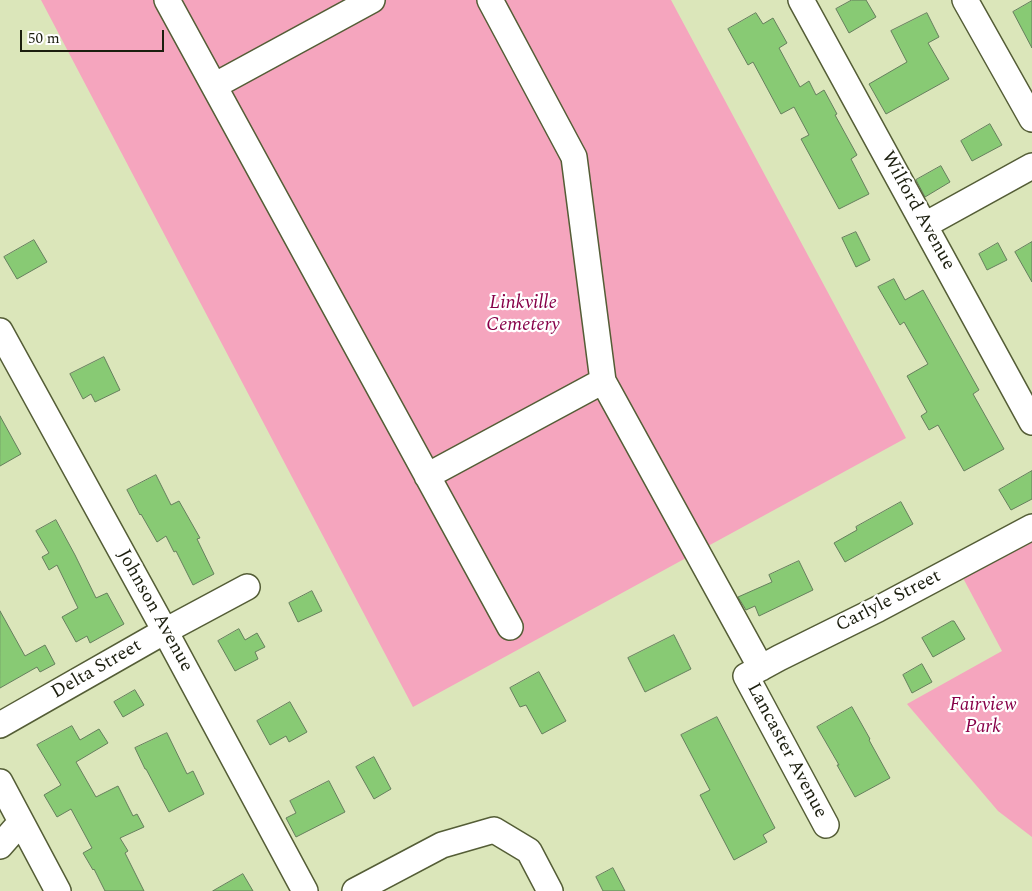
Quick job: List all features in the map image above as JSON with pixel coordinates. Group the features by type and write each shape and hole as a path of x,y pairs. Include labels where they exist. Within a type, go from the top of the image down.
{"street":[{"path":"167,0 510,627"},
{"path":"214,86 372,0"},
{"path":"427,476 603,381 574,157 490,0"},
{"name":"Wilford Avenue","path":"801,0 1032,422"},
{"path":"965,0 1032,119"},
{"path":"925,225 1032,166"},
{"name":"Johnson Avenue","path":"0,331 8,362 165,631 305,891"},
{"name":"Lancaster Avenue","path":"603,381 753,672 826,825"},
{"name":"Carlyle Street","path":"753,672 878,609 1032,527"},
{"name":"Delta Street","path":"0,725 165,631 247,588"},
{"path":"0,782 58,891"},
{"path":"0,846 21,822"},
{"path":"355,891 442,845 494,830 529,851 550,891"}],"green space":[{"name":"Linkville Cemetery","path":"41,0 671,0 906,438 413,707"},
{"name":"Fairview Park","path":"1032,541 1032,837 998,811 907,704 1002,651 963,578"}],"building":[{"path":"852,0 866,0 876,17 849,33 836,9"},
{"path":"1032,1 1032,48 1013,12"},
{"path":"756,13 763,24 773,18 787,43 779,48 800,87 809,81 816,95 824,90 837,114 835,115 857,155 851,159 869,194 839,209 801,139 809,135 794,107 781,114 753,62 748,65 728,29"},
{"path":"927,13 939,37 928,43 949,79 886,114 869,84 907,62 891,31"},
{"path":"990,124 1002,145 972,161 961,141"},
{"path":"941,166 950,182 925,197 916,180"},
{"path":"856,232 870,260 856,267 842,238"},
{"path":"34,240 47,262 17,279 4,257"},
{"path":"1032,242 1032,282 1015,252"},
{"path":"998,243 1007,260 987,270 979,254"},
{"path":"894,279 905,300 923,290 979,390 973,394 1004,449 964,471 938,425 929,430 921,416 927,412 907,376 928,364 904,322 900,325 878,287"},
{"path":"104,357 120,390 95,402 91,394 83,399 70,374"},
{"path":"0,416 21,454 0,466"},
{"path":"1032,471 1032,499 1011,510 999,490"},
{"path":"156,475 171,505 179,501 200,538 197,539 214,574 193,585 176,551 174,552 166,536 157,542 127,490"},
{"path":"901,502 913,524 845,562 834,543 857,530 856,527"},
{"path":"56,520 96,598 107,593 124,624 90,643 87,636 76,642 62,617 78,608 57,565 49,570 42,557 49,553 36,531"},
{"path":"799,561 813,590 759,616 755,606 746,610 738,597 772,582 769,575"},
{"path":"312,591 322,611 298,622 289,603"},
{"path":"0,611 25,656 45,645 55,664 40,672 37,667 0,688"},
{"path":"954,621 965,639 933,657 922,638"},
{"path":"239,629 245,640 257,633 265,647 255,652 258,659 235,671 218,641"},
{"path":"674,635 691,669 645,692 628,658"},
{"path":"922,664 932,682 912,693 903,675"},
{"path":"539,672 566,721 542,734 526,705 520,707 510,688"},
{"path":"135,690 144,705 123,717 114,702"},
{"path":"290,702 307,732 289,742 286,736 270,745 257,721"},
{"path":"852,707 890,778 855,797 817,727"},
{"path":"717,717 775,828 763,835 767,842 734,860 700,795 710,790 681,735"},
{"path":"72,726 80,740 99,729 108,743 76,762 96,797 118,786 133,816 137,814 144,827 120,838 128,851 125,853 144,891 105,891 94,869 83,853 92,848 71,809 57,817 44,795 61,785 37,745"},
{"path":"167,733 187,774 193,771 204,794 169,812 135,748"},
{"path":"374,757 391,789 374,799 356,767"},
{"path":"329,781 345,812 296,837 286,818 296,813 290,801"},
{"path":"613,868 625,891 603,891 596,877"},
{"path":"243,874 253,891 213,891"}]}
